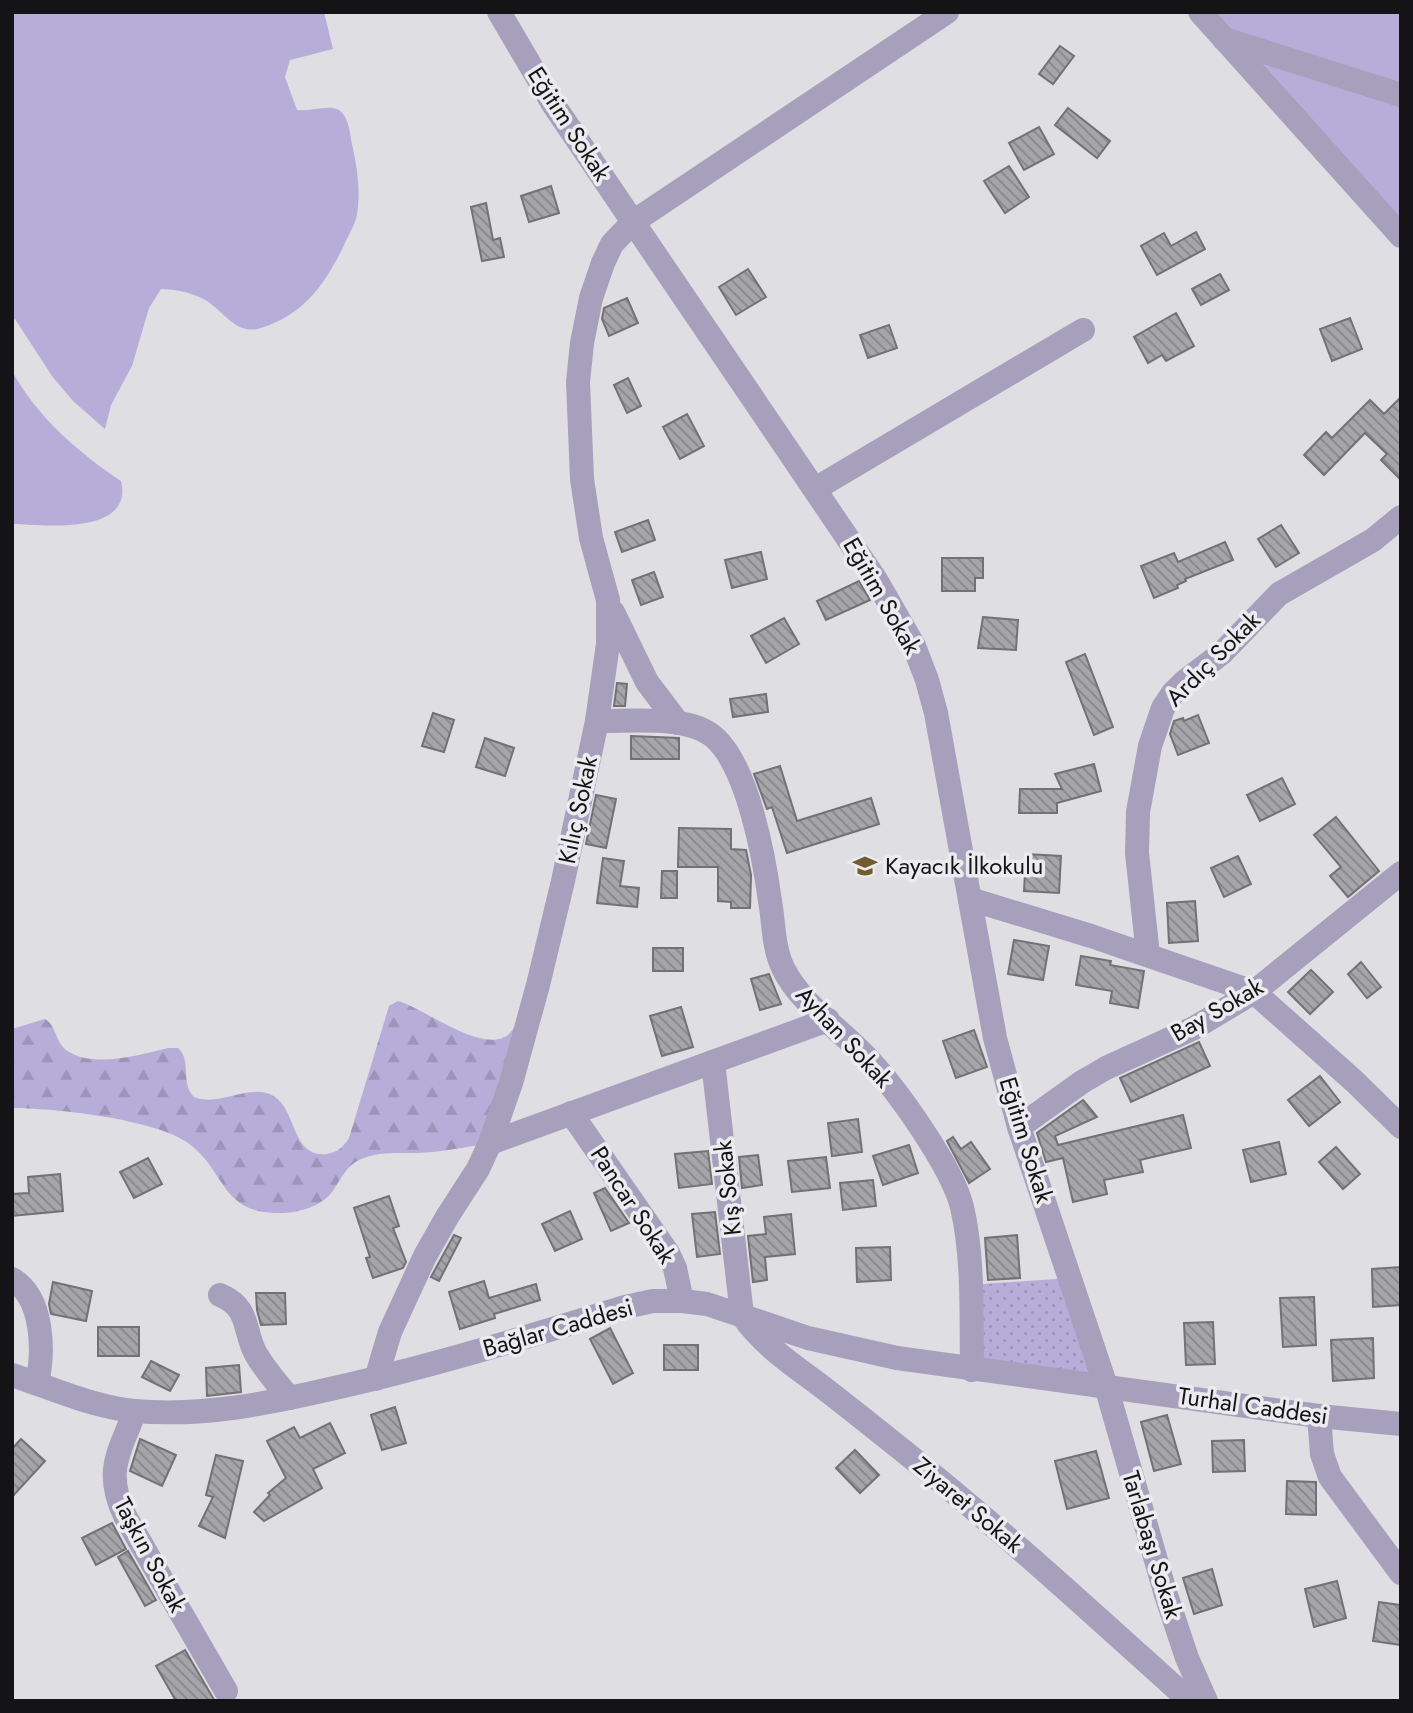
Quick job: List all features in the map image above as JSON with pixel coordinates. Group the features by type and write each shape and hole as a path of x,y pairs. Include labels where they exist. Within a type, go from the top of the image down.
{"street":[{"name":"Eğitim Sokak","path":"499,12 553,104 876,580 914,646 936,713 995,1038 1019,1127 1106,1386"},
{"name":"Kılıç Sokak","path":"376,1379 390,1332 425,1256 478,1169 511,1083 538,985 597,721 608,645 608,600 594,550 582,479 578,382 582,342 591,298 603,264 612,244 634,222 947,12"},
{"path":"1200,12 1401,236"},
{"path":"1224,39 1401,95"},
{"path":"815,489 1083,330"},
{"name":"Ardıç Sokak","path":"1148,955 1137,853 1138,812 1150,746 1163,708 1178,687 1222,653 1279,594 1373,540 1401,517"},
{"path":"608,600 647,682 678,723"},
{"name":"Ayhan Sokak","path":"597,721 692,725 714,737 736,769 764,858 776,949 783,967 803,996 887,1080 939,1158 956,1190 965,1224 968,1252 972,1370"},
{"name":"Bay Sokak","path":"1019,1127 1106,1068 1194,1028 1254,992 1401,873"},
{"path":"970,899 1148,955 1254,992 1401,1126"},
{"path":"490,1143 828,1020"},
{"name":"Kış Sokak","path":"713,1062 742,1315"},
{"name":"Pancar Sokak","path":"571,1114 664,1246 675,1268 682,1301"},
{"path":"12,1279 25,1290 38,1320 42,1344 37,1383"},
{"path":"220,1295 230,1299 238,1307 248,1327 253,1350 289,1398"},
{"name":"Bağlar Caddesi","path":"12,1375 104,1405 135,1411 223,1410 376,1379 490,1349 625,1307 653,1301 682,1301 707,1304 844,1347 897,1358 1106,1386"},
{"name":"Ziyaret Sokak","path":"742,1315 767,1345 985,1517 1190,1701"},
{"name":"Turhal Caddesi","path":"1106,1386 1319,1416 1401,1424"},
{"name":"Tarlabaşı Sokak","path":"1106,1386 1166,1595 1187,1658 1206,1701"},
{"name":"Taşkın Sokak","path":"135,1411 115,1465 113,1483 117,1497 125,1516 226,1691"},
{"path":"1319,1416 1322,1454 1329,1476 1401,1573"}],"green space":[{"path":"12,12 324,12 333,49 290,60 285,77 297,110 335,108 345,117 350,131 359,196 355,221 338,258 322,284 302,306 276,322 252,330 231,322 207,301 196,296 161,289 149,308 132,366 111,405 105,429 73,401 52,376 15,319 12,319"},
{"path":"1200,12 1401,12 1401,236"},
{"path":"12,371 46,419 121,481 121,499 114,511 83,524 12,524"},
{"path":"398,1001 470,1035 485,1039 498,1039 509,1034 525,1011 490,1143 432,1152 385,1153 367,1157 350,1166 327,1198 306,1209 274,1213 243,1205 224,1187 200,1153 188,1143 152,1127 103,1116 12,1108 12,1029 45,1019 66,1050 89,1059 116,1059 178,1048 184,1059 188,1085 194,1097 204,1100 246,1093 266,1093 282,1104 307,1149 316,1153 331,1153 340,1149 349,1138 389,1006"},
{"path":"1070,1278 1106,1386 972,1370 969,1285"}],"building":[{"path":"1060,46 1074,56 1053,84 1039,74"},
{"path":"1068,108 1110,141 1097,158 1055,125"},
{"path":"1039,127 1054,154 1024,170 1009,143"},
{"path":"1009,166 1029,197 1005,213 984,181"},
{"path":"551,186 559,213 529,222 521,196"},
{"path":"486,203 493,240 500,238 504,257 482,261 471,207"},
{"path":"1196,232 1205,249 1157,275 1141,246 1164,233 1171,246"},
{"path":"748,269 766,297 736,315 719,287"},
{"path":"1220,274 1229,290 1201,305 1192,289"},
{"path":"627,298 638,323 609,336 602,319 604,308"},
{"path":"1176,313 1194,346 1166,361 1162,355 1148,363 1134,337"},
{"path":"1350,318 1362,349 1332,361 1320,329"},
{"path":"889,325 897,348 868,358 860,335"},
{"path":"628,378 641,406 627,413 614,385"},
{"path":"1401,397 1401,480 1381,460 1387,454 1365,433 1324,475 1304,455 1326,432 1332,438 1370,400 1384,414"},
{"path":"687,414 704,446 680,459 663,427"},
{"path":"648,520 655,540 622,552 615,532"},
{"path":"1281,525 1299,553 1276,567 1258,539"},
{"path":"1225,542 1233,560 1185,579 1186,581 1177,585 1178,588 1154,598 1141,566 1174,553 1178,562"},
{"path":"761,552 767,579 732,588 725,560"},
{"path":"942,558 983,558 983,578 975,578 975,591 942,591"},
{"path":"654,572 663,597 641,605 632,580"},
{"path":"859,581 870,600 826,620 817,601"},
{"path":"983,617 1018,620 1016,650 978,648"},
{"path":"784,618 799,644 766,663 751,636"},
{"path":"1085,654 1113,727 1094,735 1066,662"},
{"path":"617,683 627,684 625,706 614,706"},
{"path":"766,694 768,712 733,717 730,699"},
{"path":"433,713 454,720 444,752 422,746"},
{"path":"1198,715 1209,743 1178,755 1170,734 1174,721 1183,718 1184,721"},
{"path":"631,736 679,738 679,759 631,759"},
{"path":"485,738 514,748 505,776 476,767"},
{"path":"1094,764 1101,791 1057,803 1057,813 1019,813 1020,789 1062,789 1055,774"},
{"path":"780,766 797,821 871,798 879,824 787,853 772,807 767,809 754,774"},
{"path":"1282,778 1295,804 1260,821 1247,795"},
{"path":"596,795 616,799 606,848 586,844"},
{"path":"1336,817 1379,871 1348,897 1330,876 1341,867 1314,835"},
{"path":"679,828 731,829 731,849 746,850 751,875 750,908 731,908 731,902 718,901 718,867 678,867"},
{"path":"1026,854 1061,856 1059,893 1024,891"},
{"path":"1238,856 1251,884 1224,897 1211,868"},
{"path":"603,858 624,861 620,886 639,888 637,907 597,903"},
{"path":"662,871 677,871 677,898 661,898"},
{"path":"1195,901 1198,941 1169,943 1167,903"},
{"path":"1014,940 1049,946 1043,980 1008,974"},
{"path":"653,948 683,948 683,971 653,971"},
{"path":"1081,956 1144,971 1138,1008 1110,1003 1112,991 1076,985"},
{"path":"1361,962 1381,987 1367,998 1348,974"},
{"path":"1311,970 1333,992 1310,1014 1288,992"},
{"path":"769,974 781,1004 760,1010 751,979"},
{"path":"681,1007 693,1047 662,1056 650,1016"},
{"path":"974,1030 987,1067 956,1078 943,1041"},
{"path":"1199,1042 1210,1066 1131,1102 1120,1078"},
{"path":"1320,1076 1340,1102 1309,1126 1288,1100"},
{"path":"1083,1100 1097,1117 1055,1136 1058,1145 1183,1115 1191,1148 1140,1160 1143,1172 1104,1180 1107,1194 1073,1202 1063,1158 1046,1162 1037,1133"},
{"path":"858,1119 862,1152 832,1156 828,1123"},
{"path":"953,1137 961,1149 971,1142 990,1169 969,1183 947,1141"},
{"path":"1279,1142 1286,1174 1251,1182 1243,1150"},
{"path":"909,1145 918,1173 883,1185 873,1156"},
{"path":"1336,1147 1360,1174 1343,1189 1319,1162"},
{"path":"708,1151 712,1184 679,1188 675,1154"},
{"path":"758,1155 762,1185 742,1188 739,1157"},
{"path":"826,1157 830,1188 792,1192 788,1161"},
{"path":"148,1158 162,1184 134,1198 120,1172"},
{"path":"60,1174 63,1211 12,1216 12,1194 29,1193 28,1177"},
{"path":"873,1180 876,1206 843,1210 840,1183"},
{"path":"605,1188 629,1223 611,1231 594,1193"},
{"path":"389,1196 399,1226 393,1228 406,1262 403,1268 373,1278 366,1258 370,1257 354,1208"},
{"path":"570,1211 582,1239 555,1251 542,1224"},
{"path":"715,1212 720,1254 697,1257 692,1214"},
{"path":"791,1214 795,1254 765,1257 767,1280 753,1282 748,1236 766,1234 764,1217"},
{"path":"454,1235 461,1238 439,1281 431,1277"},
{"path":"1017,1235 1020,1278 988,1280 985,1238"},
{"path":"890,1247 891,1280 857,1282 856,1248"},
{"path":"1401,1267 1401,1305 1373,1307 1372,1269"},
{"path":"484,1281 489,1298 536,1284 540,1300 494,1314 495,1318 460,1329 449,1292"},
{"path":"53,1282 92,1291 86,1321 51,1314 49,1304"},
{"path":"256,1293 285,1293 286,1324 261,1325"},
{"path":"1314,1297 1316,1345 1283,1347 1280,1298"},
{"path":"1213,1322 1215,1364 1186,1365 1184,1323"},
{"path":"98,1327 139,1327 139,1356 98,1356"},
{"path":"610,1328 633,1373 613,1384 590,1339"},
{"path":"1373,1338 1374,1378 1333,1381 1331,1340"},
{"path":"664,1345 698,1345 698,1370 664,1370"},
{"path":"151,1361 179,1375 170,1391 142,1377"},
{"path":"239,1365 241,1392 207,1396 206,1368"},
{"path":"395,1407 406,1443 382,1450 371,1415"},
{"path":"1167,1415 1181,1464 1154,1471 1141,1422"},
{"path":"330,1423 345,1453 313,1469 322,1488 264,1521 254,1512 270,1495 268,1493 286,1478 267,1441 294,1427 300,1438"},
{"path":"21,1439 45,1461 12,1497 12,1449"},
{"path":"140,1439 176,1455 162,1486 130,1471"},
{"path":"1244,1440 1245,1471 1213,1472 1212,1441"},
{"path":"855,1450 879,1475 860,1493 836,1468"},
{"path":"1096,1451 1109,1498 1067,1509 1055,1461"},
{"path":"216,1455 243,1461 225,1538 199,1526 213,1497 206,1495"},
{"path":"1287,1481 1316,1482 1316,1515 1286,1514"},
{"path":"112,1523 126,1549 96,1565 82,1538"},
{"path":"128,1551 156,1600 145,1606 118,1557"},
{"path":"1212,1569 1222,1605 1194,1614 1183,1578"},
{"path":"1337,1581 1346,1618 1314,1627 1305,1589"},
{"path":"1379,1602 1401,1605 1401,1645 1373,1641"},
{"path":"185,1650 215,1701 176,1701 156,1666"}],"place":[{"name":"Kayacık İlkokulu","path":"865,866"}]}
